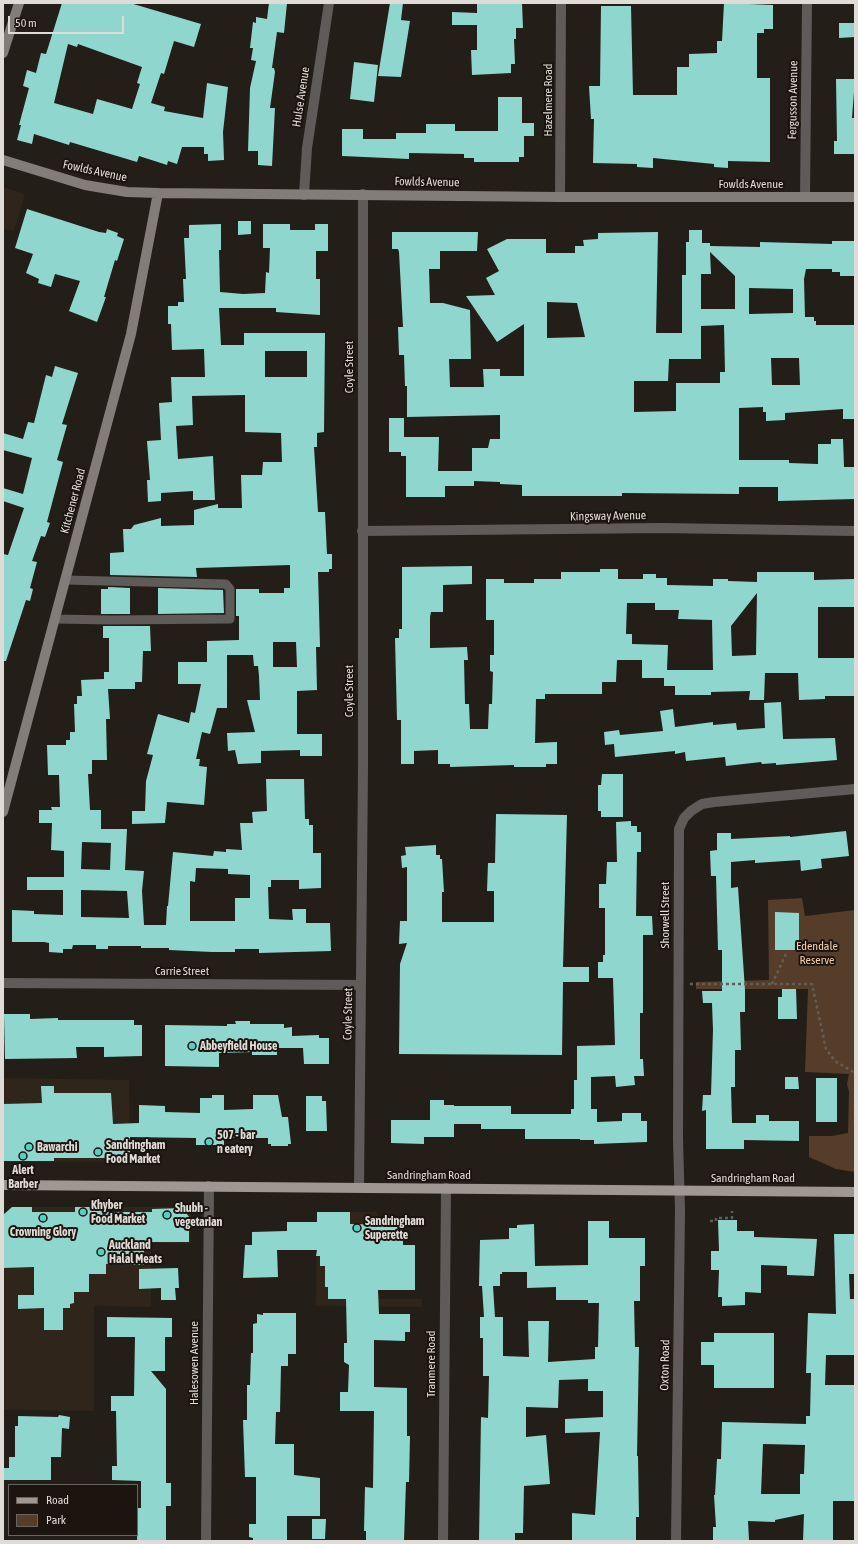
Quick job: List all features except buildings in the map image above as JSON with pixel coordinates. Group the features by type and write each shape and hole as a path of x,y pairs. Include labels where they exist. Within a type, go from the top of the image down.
{"main road":[{"name":"Sandringham Road","path":"3,1185 855,1192"}],"street":[{"path":"3,53 19,3"},
{"name":"Hulse Avenue","path":"304,195 307,148 328,3"},
{"name":"Hazelmere Road","path":"560,197 561,3"},
{"name":"Fergusson Avenue","path":"805,196 807,3"},
{"name":"Fowlds Avenue","path":"3,160 86,185 127,192 560,197 855,197"},
{"name":"Kitchener Road","path":"3,812 131,334 158,193"},
{"name":"Coyle Street","path":"359,1187 363,194"},
{"name":"Kingsway Avenue","path":"362,531 662,528 855,531"},
{"name":"Shorwell Street","path":"679,1190 679,829 684,818 691,811 702,804 855,789"},
{"name":"Carrie Street","path":"3,983 361,985"},
{"name":"Halesowen Avenue","path":"206,1541 209,1186"},
{"name":"Tranmere Road","path":"443,1541 446,1188"},
{"name":"Oxton Road","path":"676,1541 679,1190"}],"lane":[{"path":"55,619 230,619 230,589 226,584 65,580"}],"path":[{"path":"772,984 787,952"},
{"path":"688,984 812,984 826,1049 835,1061 849,1068 855,1073"},
{"path":"710,1221 716,1221 716,1218 732,1218 732,1211"}],"shaded area":[{"path":"3,187 25,194 14,231 3,228"},
{"path":"3,1078 129,1080 130,1162 3,1162"},
{"path":"12,1207 183,1207 191,1215 191,1244 151,1243 151,1307 94,1306 94,1411 3,1410 3,1215"},
{"path":"317,1212 377,1212 376,1299 422,1299 422,1307 316,1306"}],"green space":[{"name":"Edendale Reserve","path":"802,898 805,916 855,910 855,1172 836,1169 809,1157 809,1136 832,1136 848,1133 849,1092 847,1084 849,1074 805,1072 808,989 696,989 696,982 769,980 768,900"}],"place":[{"name":"Abbeyfield House","path":"192,1046"},
{"name":"507 - bar n eatery","path":"209,1142"},
{"name":"Bawarchi","path":"29,1147"},
{"name":"Sandringham Food Market","path":"98,1152"},
{"name":"Alert Barber","path":"23,1156"},
{"name":"Khyber Food Market","path":"83,1212"},
{"name":"Shubh - vegetarian","path":"167,1215"},
{"name":"Crowning Glory","path":"43,1218"},
{"name":"Sandringham Superette","path":"357,1228"},
{"name":"Auckland Halal Meats","path":"101,1252"}]}
